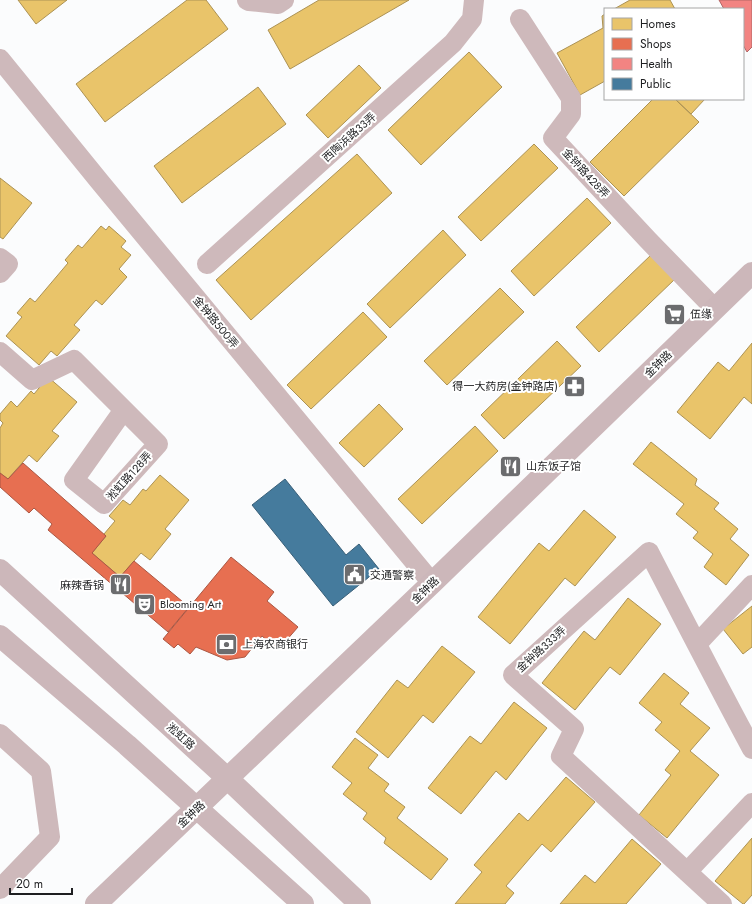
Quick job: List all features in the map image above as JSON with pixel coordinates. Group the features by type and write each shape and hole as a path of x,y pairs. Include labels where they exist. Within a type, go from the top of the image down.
{"street":[{"path":"247,0 278,4 284,0"},
{"name":"西陶浜路33弄","path":"207,264 453,43 472,19 474,0"},
{"name":"金钟路428弄","path":"520,19 571,98 571,114 554,138 648,240 715,309"},
{"name":"金钟路500弄","path":"0,59 432,583"},
{"path":"0,258 8,264 0,273"},
{"name":"金钟路","path":"96,904 432,583 752,273"},
{"name":"淞虹路128弄","path":"0,352 32,380 74,360 158,444 104,504 74,480 123,410"},
{"name":"金钟路333弄","path":"687,872 561,756 574,729 513,675 649,552 705,662 752,749"},
{"name":"淞虹路","path":"0,570 228,779 360,904"},
{"path":"697,644 752,585"},
{"path":"0,636 127,745 303,904"},
{"path":"0,734 41,771 50,837 0,889"},
{"path":"722,904 687,872 752,803"}],"building: Homes":[{"path":"18,0 67,0 36,24"},
{"path":"187,0 206,0 228,29 105,122 76,84"},
{"path":"319,0 409,0 290,69 268,30"},
{"path":"630,0 670,0 674,8 616,8"},
{"path":"604,15 604,82 580,95 557,53 603,28 602,16"},
{"path":"469,52 502,87 421,165 388,130"},
{"path":"359,65 381,88 328,138 306,115"},
{"path":"258,87 286,124 182,203 154,166"},
{"path":"652,100 676,100 699,122 624,196 590,162"},
{"path":"676,100 704,100 691,114"},
{"path":"534,144 558,168 481,241 458,217"},
{"path":"357,154 392,193 251,320 216,280"},
{"path":"0,178 32,203 3,239 0,237"},
{"path":"587,198 611,223 534,296 511,271"},
{"path":"101,226 106,230 109,226 126,241 121,247 131,255 119,269 127,277 102,305 96,300 74,325 80,330 57,356 51,351 39,365 6,336 22,317 17,313 30,298 35,302 68,263 65,260 78,245 82,248"},
{"path":"443,230 466,255 390,328 367,304"},
{"path":"652,254 675,279 599,352 576,327"},
{"path":"500,288 524,312 447,385 424,361"},
{"path":"363,312 387,337 311,409 287,385"},
{"path":"557,341 581,366 504,439 481,415"},
{"path":"752,343 752,404 744,397 710,439 677,412 718,362 729,371"},
{"path":"48,377 77,402 52,431 59,436 37,462 29,455 8,479 0,473 0,428 3,423 0,420 0,414 11,401 17,407 31,391 34,394"},
{"path":"379,404 403,429 364,467 339,443"},
{"path":"475,426 498,451 422,524 398,499"},
{"path":"651,442 697,479 695,485 719,503 714,509 738,529 730,539 749,555 726,585 704,567 713,554 693,538 698,532 676,514 684,504 633,464"},
{"path":"160,475 189,500 165,529 171,534 150,560 141,553 120,577 92,553 106,536 104,534 115,521 109,516 123,500 130,505 143,489 146,491"},
{"path":"584,510 616,537 575,586 565,578 510,644 478,617 539,543 549,551"},
{"path":"628,598 661,624 620,675 610,667 575,710 542,683 584,631 595,640"},
{"path":"752,606 752,647 743,654 723,629"},
{"path":"442,646 475,672 433,723 423,715 388,758 356,732 397,680 408,688"},
{"path":"664,673 689,693 680,704 710,728 690,751 719,775 667,838 639,815 671,775 665,770 680,751 655,730 662,722 639,703"},
{"path":"514,702 547,728 506,780 496,771 461,814 428,788 470,736 481,744"},
{"path":"355,738 378,755 368,768 389,784 384,791 405,807 397,818 448,859 431,880 384,843 386,838 363,819 367,813 343,794 352,783 332,767"},
{"path":"566,777 595,802 551,852 542,844 506,886 514,893 505,904 455,904 482,872 474,865 519,813 528,821"},
{"path":"752,838 752,895 743,904 715,881"},
{"path":"632,839 661,864 626,904 560,904 585,875 595,883"}],"building: Shops":[{"path":"23,463 106,536 92,553 120,577 134,561 189,607 168,632 48,530 52,524 34,508 29,513 0,487 0,473 8,479"},
{"path":"231,557 274,592 267,601 298,627 278,650 262,636 245,657 227,660 196,647 190,654 178,644 174,648 163,639"}],"building: Health":[{"path":"719,0 752,0 752,47 747,52 744,47 744,8 723,8"}],"building: Public":[{"path":"285,479 346,555 359,544 379,569 333,606 252,505"}],"place":[{"name":"伍缘","path":"674,314"},
{"name":"得一大药房(金钟路店)","path":"574,386"},
{"name":"山东饭子馆","path":"510,466"},
{"name":"交通警察","path":"355,575"},
{"name":"麻辣香锅","path":"120,585"},
{"name":"Blooming Art","path":"145,604"},
{"name":"上海农商银行","path":"226,644"}]}
